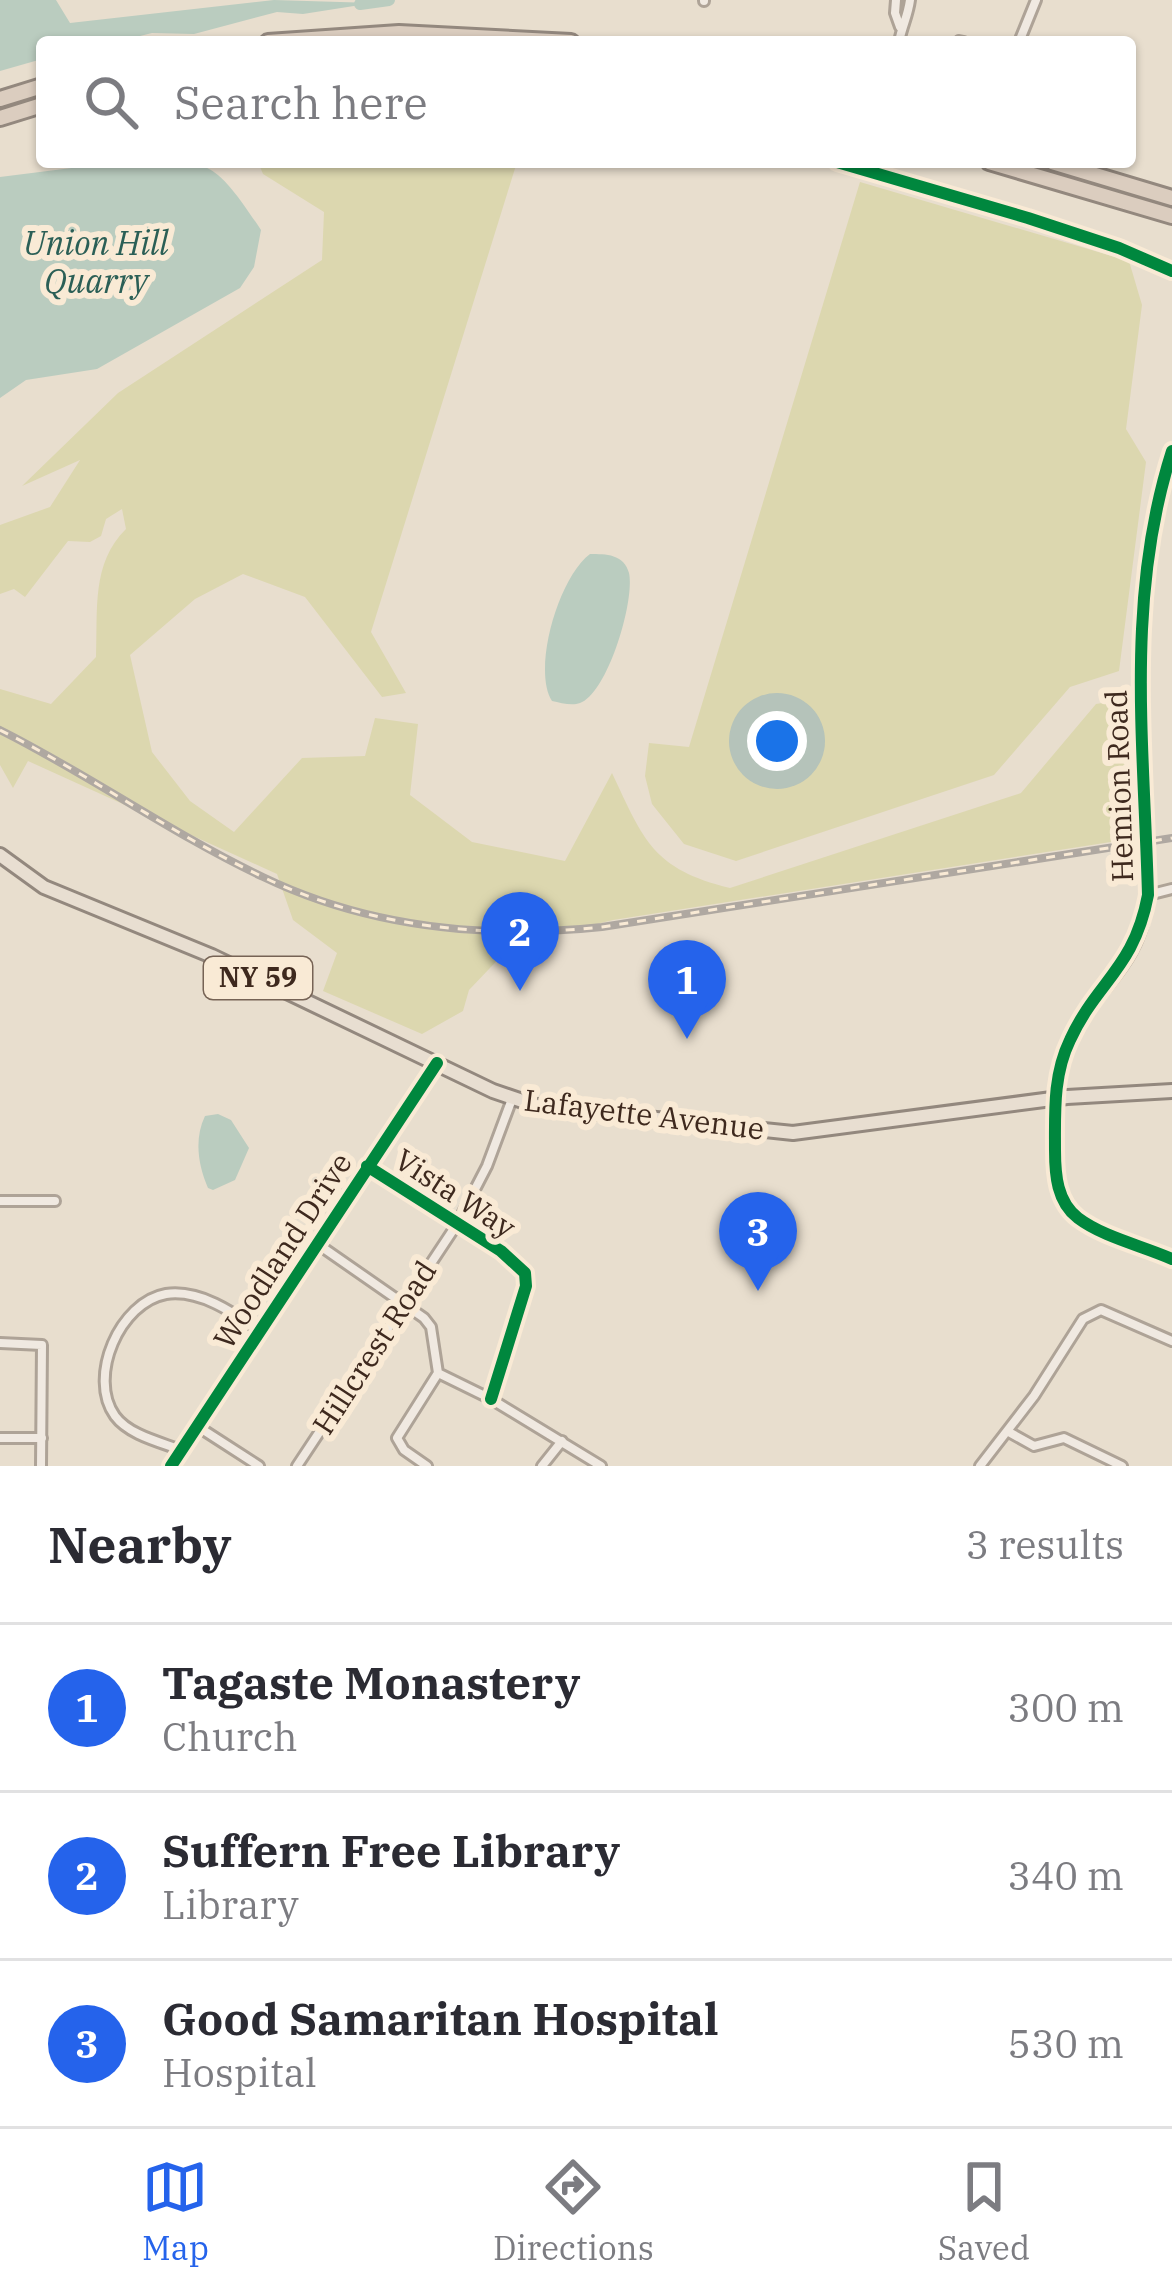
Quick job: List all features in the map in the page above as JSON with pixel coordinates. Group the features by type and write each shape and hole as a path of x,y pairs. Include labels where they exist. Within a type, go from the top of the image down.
{"highway":[{"path":"368,36 469,36"},
{"path":"0,99 36,88"},
{"path":"0,118 36,107"},
{"path":"1009,168 1172,216"},
{"path":"1072,168 1172,198"}],"main road":[{"name":"Lafayette Avenue","path":"0,855 44,887 212,956 512,1099 567,1110 793,1133 1055,1099"},
{"name":"NY 59","path":"1055,1099 1172,1091"}],"street":[{"path":"896,0 901,28"},
{"path":"899,36 910,0"},
{"path":"1021,36 1036,0"},
{"path":"857,168 1051,225 1172,271"},
{"name":"Hemion Road","path":"1172,451 1152,522 1141,600 1148,895 1132,950 1071,1036 1055,1099 1055,1168 1065,1204 1080,1220 1172,1258"},
{"path":"1148,895 1172,892"},
{"name":"Woodland Drive","path":"171,1466 437,1063"},
{"name":"Hillcrest Road","path":"297,1466 457,1224 487,1166 512,1099"},
{"name":"Vista Way","path":"367,1166 525,1273 526,1286 491,1399"},
{"path":"0,1201 55,1201"},
{"path":"319,1245 431,1328 438,1373 397,1438 424,1465"},
{"path":"182,1450 132,1430 117,1419 110,1406 108,1361 122,1324 151,1300 183,1294 222,1306 260,1331"},
{"path":"980,1466 1052,1371 1066,1341 1092,1312 1100,1310 1172,1341"},
{"path":"0,1343 42,1345 41,1466"},
{"path":"438,1373 491,1399 601,1466"},
{"path":"197,1426 259,1466"},
{"path":"1007,1430 1034,1446 1064,1438 1122,1466"},
{"path":"0,1438 42,1438"},
{"path":"542,1466 562,1441"}],"shaded area":[{"path":"260,168 515,168 371,632 406,693 382,697 305,597 243,574 195,599 130,655 152,752 190,801 234,832 302,758 365,756 375,718 418,724 410,795 472,842 565,861 612,773 654,849 684,872 730,888 1021,793 1096,704 1127,699 1130,839 613,920 512,945 469,990 463,1011 422,1034 323,991 337,953 293,920 277,874 28,761 13,788 0,765 0,689 51,704 96,657 102,572 126,529 122,509 106,519 101,536 90,542 68,541 25,597 14,589 0,594 0,525 50,507 80,460 22,486 118,393 322,260 324,212"},
{"path":"860,182 1129,261 1142,305 1126,429 1146,462 1119,671 1070,687 994,775 736,861 684,844 652,804 645,776 649,743 689,747"}],"water":[{"path":"0,0 56,0 70,23 274,0 373,3 303,14 277,12 194,34 36,36 36,61 0,71"},
{"name":"Union Hill Quarry","path":"71,168 206,168 230,186 261,230 254,267 240,288 97,369 26,380 0,398 0,177"},
{"path":"590,554 614,556 627,567 628,603 600,682 590,696 566,704 552,701 547,687 547,647 568,583"},
{"path":"218,1114 231,1120 249,1148 235,1180 213,1190 202,1170 198,1143 205,1116"}],"waterway":[{"path":"360,4 389,0"}],"railway":[{"path":"0,730 229,860 303,894 386,918 472,930 602,927 1172,838"}],"cycle path":[{"path":"857,168 1028,218 1172,271"},
{"path":"1172,451 1157,506 1143,616 1141,726 1148,895 1134,941 1064,1053 1055,1136 1059,1187 1071,1212 1099,1231 1172,1259"},
{"path":"171,1466 437,1063"},
{"path":"367,1166 501,1251 525,1273 526,1286 491,1399"}],"place":[{"name":"Suffern Free Library","path":"520,991"},
{"name":"Tagaste Monastery","path":"687,1039"},
{"name":"Good Samaritan Hospital","path":"758,1291"}]}
